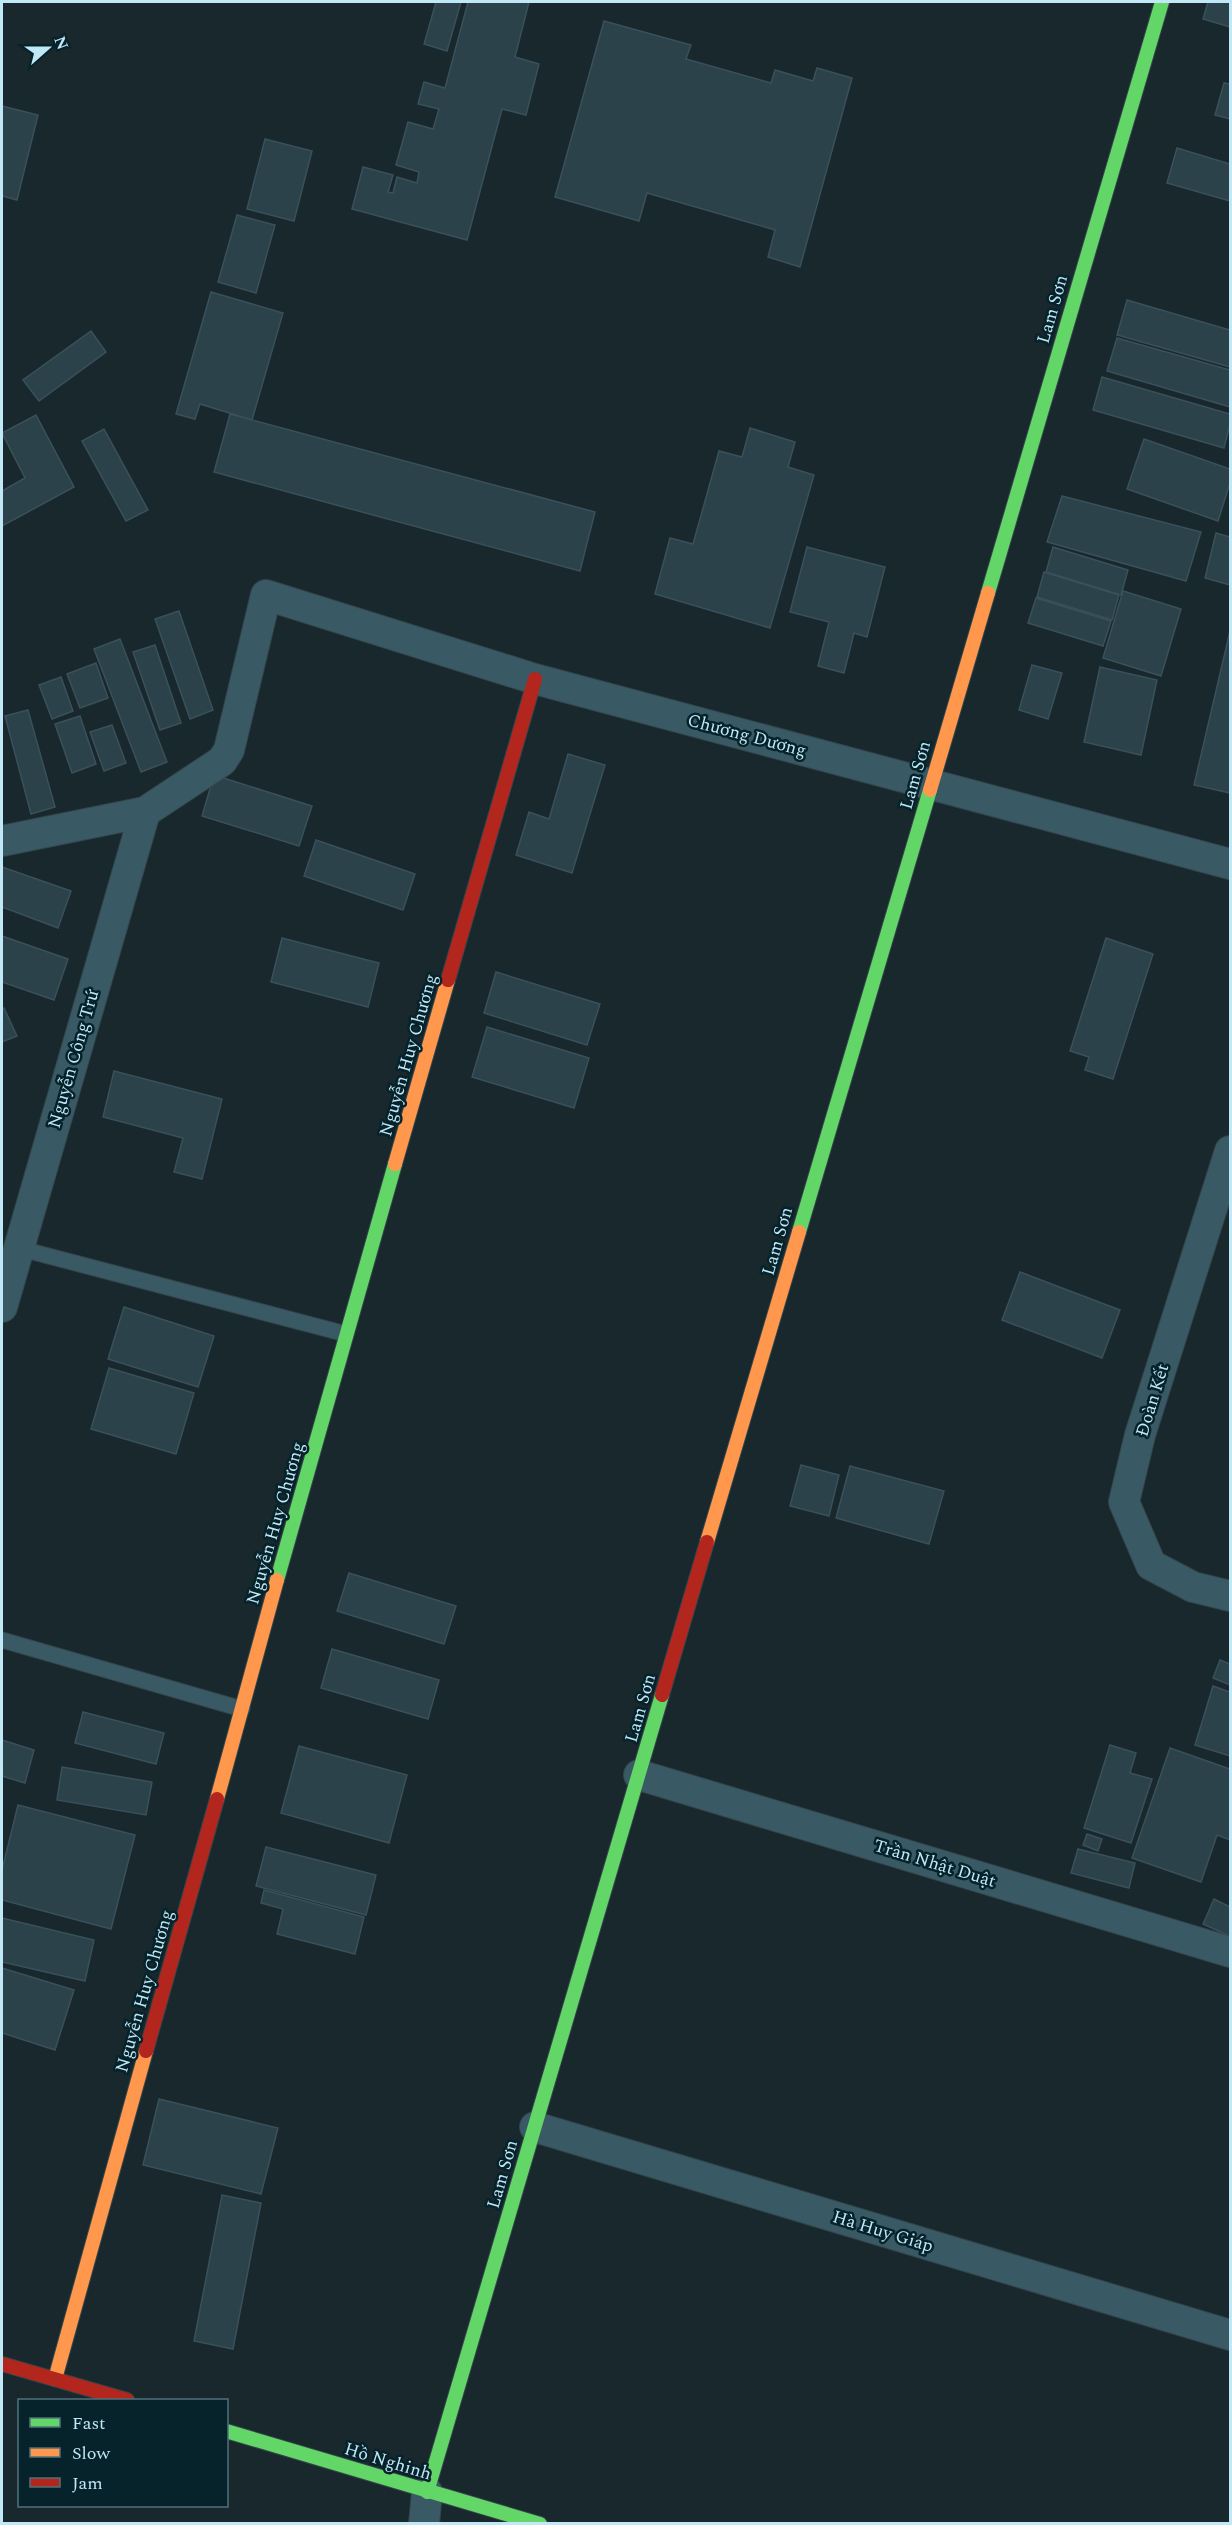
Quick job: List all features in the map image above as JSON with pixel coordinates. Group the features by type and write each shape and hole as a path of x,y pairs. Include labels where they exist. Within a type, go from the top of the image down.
{"street":[{"name":"Lam Sơn","path":"427,2492 1162,2"},
{"name":"Chương Dương","path":"145,812 222,761 230,750 266,596 535,679 1230,864"},
{"name":"Nguyễn Huy Chương","path":"55,2379 346,1334 535,679"},
{"path":"2,841 145,812"},
{"name":"Nguyễn Công Trứ","path":"2,1307 145,812"},
{"name":"Đoàn Kết","path":"1230,1151 1140,1435 1124,1502 1151,1565 1193,1587 1230,1596"},
{"name":"Trần Nhật Duật","path":"639,1775 1230,1952"},
{"name":"Hà Huy Giáp","path":"535,2127 1230,2335"},
{"path":"2,2364 124,2399"},
{"name":"Hồ Nghinh","path":"228,2432 427,2492 540,2523"},
{"path":"424,2523 427,2492"}],"lane":[{"path":"18,1248 346,1334"},
{"path":"2,1640 242,1709"}],"building":[{"path":"436,2 461,2 447,51 424,44"},
{"path":"468,2 529,2 515,57 539,64 526,115 502,109 467,240 352,209 363,167 393,175 388,192 393,193 397,177 417,183 419,172 396,165 408,122 433,129 439,109 418,104 424,82 445,88"},
{"path":"1208,2 1230,2 1230,27 1203,19"},
{"path":"604,21 691,45 686,59 771,83 775,70 813,81 817,68 852,78 800,267 768,257 775,230 647,193 639,221 555,197"},
{"path":"1224,83 1230,84 1230,119 1215,115"},
{"path":"2,106 38,115 17,200 2,196"},
{"path":"265,139 312,151 294,221 247,209"},
{"path":"1177,148 1230,164 1230,201 1167,183"},
{"path":"237,215 275,225 256,293 218,282"},
{"path":"211,292 283,313 252,420 200,404 195,419 176,414"},
{"path":"1127,300 1230,330 1230,367 1117,335"},
{"path":"91,331 106,352 39,401 23,380"},
{"path":"1117,338 1230,370 1230,407 1107,371"},
{"path":"1102,377 1230,414 1224,448 1093,410"},
{"path":"230,414 595,512 580,571 214,472"},
{"path":"36,415 74,487 2,526 2,491 25,478 2,433"},
{"path":"750,428 795,442 788,467 814,475 770,628 655,594 670,538 693,544 719,451 742,457"},
{"path":"104,429 148,510 126,521 82,441"},
{"path":"1144,439 1230,469 1230,483 1218,521 1127,489"},
{"path":"1062,496 1201,532 1186,581 1047,542"},
{"path":"1216,533 1230,537 1230,585 1205,578"},
{"path":"807,547 885,567 867,637 854,633 844,673 818,666 829,622 790,612"},
{"path":"1053,547 1128,570 1121,595 1046,572"},
{"path":"1044,572 1119,595 1112,620 1037,597"},
{"path":"1123,591 1181,609 1161,676 1103,658"},
{"path":"1036,598 1111,621 1103,646 1028,623"},
{"path":"179,611 213,710 190,719 155,619"},
{"path":"1230,631 1230,793 1194,785"},
{"path":"120,639 167,762 141,772 94,649"},
{"path":"155,645 181,723 160,730 133,652"},
{"path":"96,663 108,698 80,708 67,674"},
{"path":"1032,665 1062,673 1048,719 1019,710"},
{"path":"1100,667 1157,680 1141,755 1084,742"},
{"path":"61,677 73,711 52,719 39,685"},
{"path":"28,710 55,807 31,814 5,716"},
{"path":"80,716 96,764 72,773 55,724"},
{"path":"112,725 126,763 104,771 90,732"},
{"path":"568,754 605,765 572,873 516,855 529,812 549,819"},
{"path":"214,775 312,806 299,846 202,816"},
{"path":"316,840 415,874 403,910 304,876"},
{"path":"2,867 71,891 58,928 2,907"},
{"path":"2,936 68,959 54,1000 2,982"},
{"path":"282,938 379,963 368,1007 271,982"},
{"path":"1106,938 1153,954 1113,1079 1085,1070 1089,1057 1070,1051"},
{"path":"496,972 600,1004 587,1045 484,1013"},
{"path":"4,1008 17,1036 2,1042 2,1009"},
{"path":"487,1027 589,1058 574,1108 472,1077"},
{"path":"114,1071 222,1099 202,1179 174,1172 183,1138 103,1117"},
{"path":"1020,1272 1120,1310 1102,1358 1002,1320"},
{"path":"124,1307 214,1336 198,1387 108,1359"},
{"path":"109,1368 194,1393 176,1454 91,1429"},
{"path":"801,1465 839,1475 829,1516 790,1506"},
{"path":"850,1466 944,1491 929,1544 836,1518"},
{"path":"349,1573 456,1606 444,1644 337,1611"},
{"path":"332,1649 439,1680 428,1719 321,1688"},
{"path":"1220,1660 1230,1664 1230,1685 1213,1678"},
{"path":"1213,1686 1230,1692 1230,1756 1195,1745"},
{"path":"83,1712 164,1733 156,1764 75,1743"},
{"path":"2,1740 34,1750 25,1783 2,1776"},
{"path":"1110,1745 1136,1753 1130,1773 1152,1779 1131,1843 1084,1828"},
{"path":"299,1746 407,1775 389,1843 281,1813"},
{"path":"1170,1748 1230,1769 1230,1840 1217,1835 1201,1882 1132,1858"},
{"path":"62,1767 152,1782 146,1815 57,1800"},
{"path":"18,1805 135,1835 111,1929 2,1900 2,1870"},
{"path":"1087,1834 1102,1839 1098,1851 1083,1845"},
{"path":"266,1847 376,1875 366,1915 256,1886"},
{"path":"1078,1849 1135,1863 1129,1888 1071,1873"},
{"path":"264,1890 364,1917 355,1954 277,1934 283,1909 261,1903"},
{"path":"1214,1899 1230,1907 1230,1936 1203,1924"},
{"path":"2,1918 94,1940 85,1981 2,1962"},
{"path":"2,1968 74,1990 55,2050 2,2033"},
{"path":"159,2099 278,2128 261,2194 143,2165"},
{"path":"222,2195 261,2203 233,2349 194,2341"}],"traffic: fast":[{"path":"988,593 1162,2"},
{"path":"799,1232 930,790"},
{"path":"277,1580 395,1164"},
{"path":"427,2492 662,1695"},
{"path":"228,2432 540,2524"}],"traffic: slow":[{"path":"930,790 988,593"},
{"path":"395,1164 448,980"},
{"path":"707,1542 799,1232"},
{"path":"217,1799 277,1580"},
{"path":"55,2379 146,2051"}],"traffic: jam":[{"path":"448,980 535,679"},
{"path":"662,1695 707,1542"},
{"path":"146,2051 217,1799"},
{"path":"2,2364 124,2399"}]}
